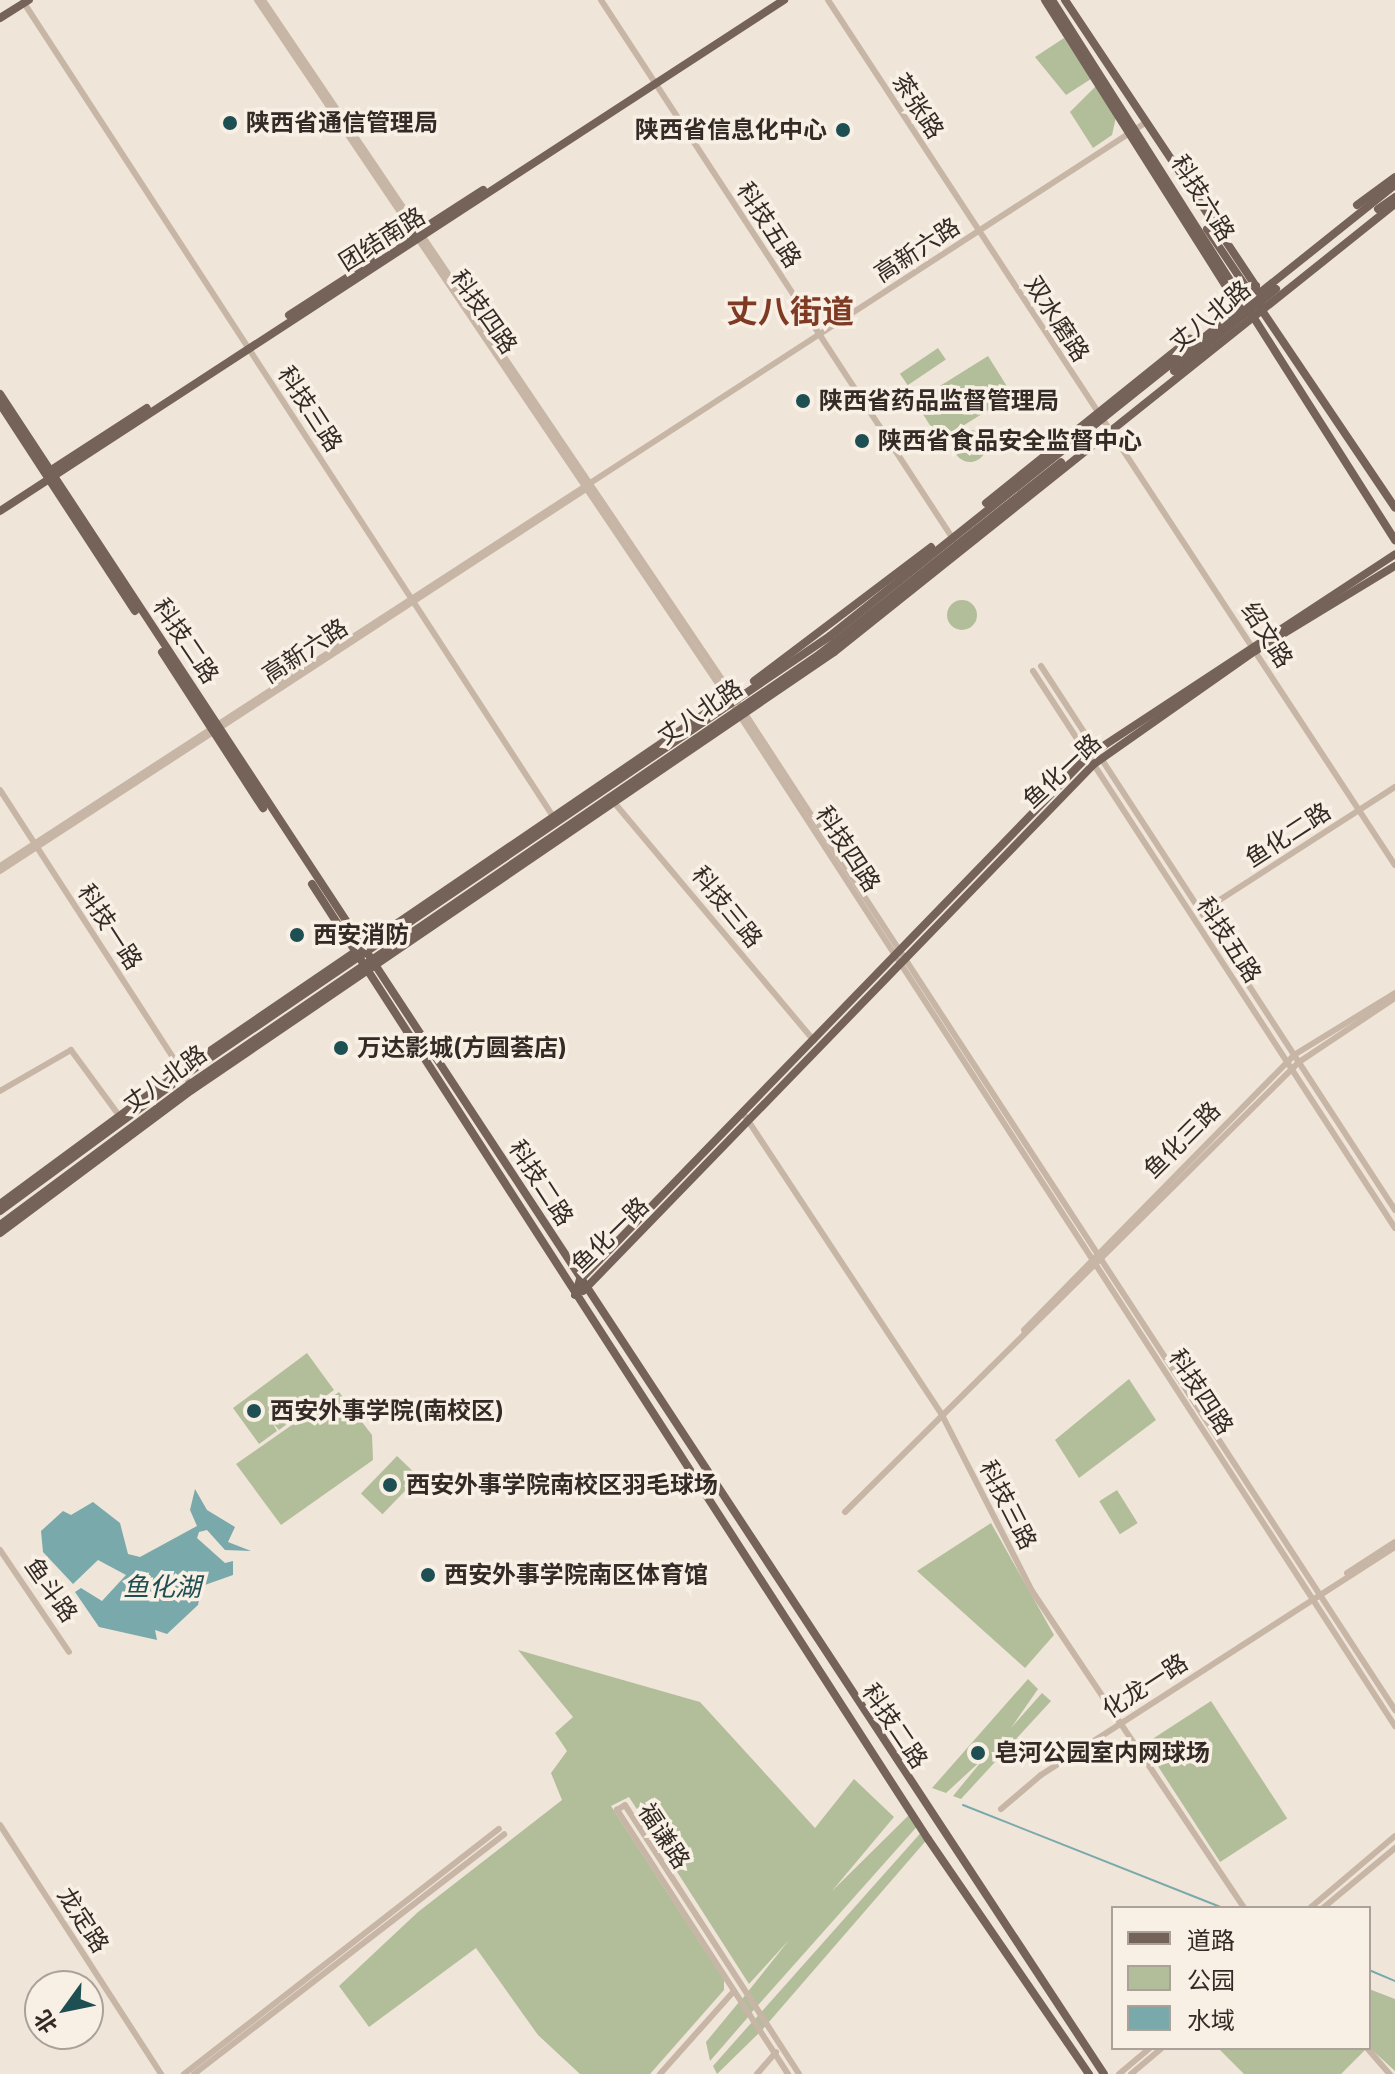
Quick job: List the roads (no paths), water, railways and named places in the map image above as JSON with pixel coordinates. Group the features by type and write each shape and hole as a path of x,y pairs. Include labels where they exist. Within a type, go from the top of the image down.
{"main road":[{"name":"团结南路","path":"655,82 775,0"},
{"name":"团结南路","path":"0,504 784,0"},
{"path":"1045,0 1138,128"},
{"name":"科技六路","path":"1052,0 1257,296 1395,508"},
{"name":"科技六路","path":"1058,0 1138,128"},
{"path":"1065,0 1249,315 1395,540"},
{"path":"0,18 26,1"},
{"path":"1257,296 1395,177"},
{"name":"丈八北路","path":"559,827 612,800 955,541 1105,421 1249,315 1257,296 1395,185"},
{"name":"丈八北路","path":"1105,421 1241,300 1257,296 1395,197"},
{"path":"1257,296 1395,204"},
{"name":"团结南路","path":"0,511 137,412 247,347"},
{"name":"科技二路","path":"0,394 364,959 575,1295 1089,2074"},
{"name":"科技二路","path":"0,404 51,474"},
{"path":"736,706 955,541 1105,421"},
{"name":"鱼化一路","path":"748,1119 814,1041 1095,758 1253,647 1395,554"},
{"name":"鱼化一路","path":"1253,647 1395,566"},
{"name":"丈八北路","path":"0,1211 121,1118 364,959 736,706"},
{"path":"186,1076 559,827"},
{"name":"鱼化一路","path":"575,1295 748,1119 899,955"},
{"path":"0,1233 364,959"},
{"name":"科技二路","path":"364,959 583,1284 1104,2074"},
{"name":"丈八北路","path":"0,1225 186,1076"},
{"path":"0,1204 121,1118"}],"street":[{"name":"科技四路","path":"260,0 414,238 736,706 1395,1710"},
{"name":"科技五路","path":"601,0 955,541"},
{"name":"茶张路","path":"828,0 979,232"},
{"name":"科技三路","path":"26,1 559,827"},
{"name":"高新六路","path":"0,868 1138,128"},
{"name":"双水磨路","path":"979,232 1105,421"},
{"name":"绍文路","path":"1105,421 1395,865"},
{"name":"科技五路","path":"1041,666 1095,758 1395,1228"},
{"name":"科技五路","path":"1033,671 1201,912 1395,1210"},
{"path":"1063,718 1071,713"},
{"name":"鱼化二路","path":"1201,912 1395,787"},
{"name":"科技一路","path":"0,790 186,1076"},
{"name":"科技三路","path":"612,800 814,1041"},
{"name":"鱼化三路","path":"1096,1258 1299,1062 1395,995"},
{"name":"鱼化三路","path":"845,1512 1017,1340 1287,1061 1395,995"},
{"path":"1262,1023 1270,1018"},
{"path":"0,1091 71,1050 121,1118"},
{"path":"1318,1109 1326,1104"},
{"name":"科技三路","path":"748,1119 942,1415 1025,1579 1243,1906"},
{"name":"科技四路","path":"1096,1258 1395,1726"},
{"name":"化龙一路","path":"1001,1809 1119,1724 1395,1545"},
{"name":"鱼斗路","path":"0,1550 69,1652"},
{"path":"1299,1579 1306,1574"},
{"path":"1331,1628 1338,1623"},
{"name":"福谦路","path":"788,2074 617,1810 625,1805 799,2074"},
{"name":"龙定路","path":"0,1825 161,2074"},
{"path":"184,2074 502,1832 194,2074"},
{"path":"1312,1906 1395,1836"},
{"path":"1325,1906 1395,1848"},
{"path":"660,2074 734,1991"},
{"path":"757,2074 781,2046"},
{"path":"1119,2074 1148,2050"},
{"path":"1131,2074 1160,2050"},
{"path":"1369,2050 1390,2074"}],"water":[{"name":"鱼化湖","path":"195,1489 207,1510 235,1527 228,1542 251,1551 225,1550 207,1530 199,1532 197,1538 225,1563 233,1561 233,1575 202,1586 198,1605 167,1634 155,1630 157,1640 99,1627 75,1592 81,1588 102,1601 126,1575 98,1560 73,1584 43,1552 41,1531 63,1511 71,1515 93,1502 120,1523 128,1554 140,1557 197,1526 190,1510"}],"waterway":[{"path":"963,1805 1217,1906"},
{"path":"1371,1971 1395,1981"}],"place":[{"name":"陕西省通信管理局","path":"230,123"},
{"name":"陕西省信息化中心","path":"843,130"},
{"name":"陕西省药品监督管理局","path":"803,401"},
{"name":"陕西省食品安全监督中心","path":"862,441"},
{"name":"西安消防","path":"297,935"},
{"name":"万达影城(方圆荟店)","path":"341,1048"},
{"name":"西安外事学院(南校区)","path":"254,1411"},
{"name":"西安外事学院南校区羽毛球场","path":"390,1485"},
{"name":"西安外事学院南区体育馆","path":"428,1575"},
{"name":"皂河公园室内网球场","path":"978,1753"}],"district":[{"name":"丈八街道","path":"790,312"}]}
